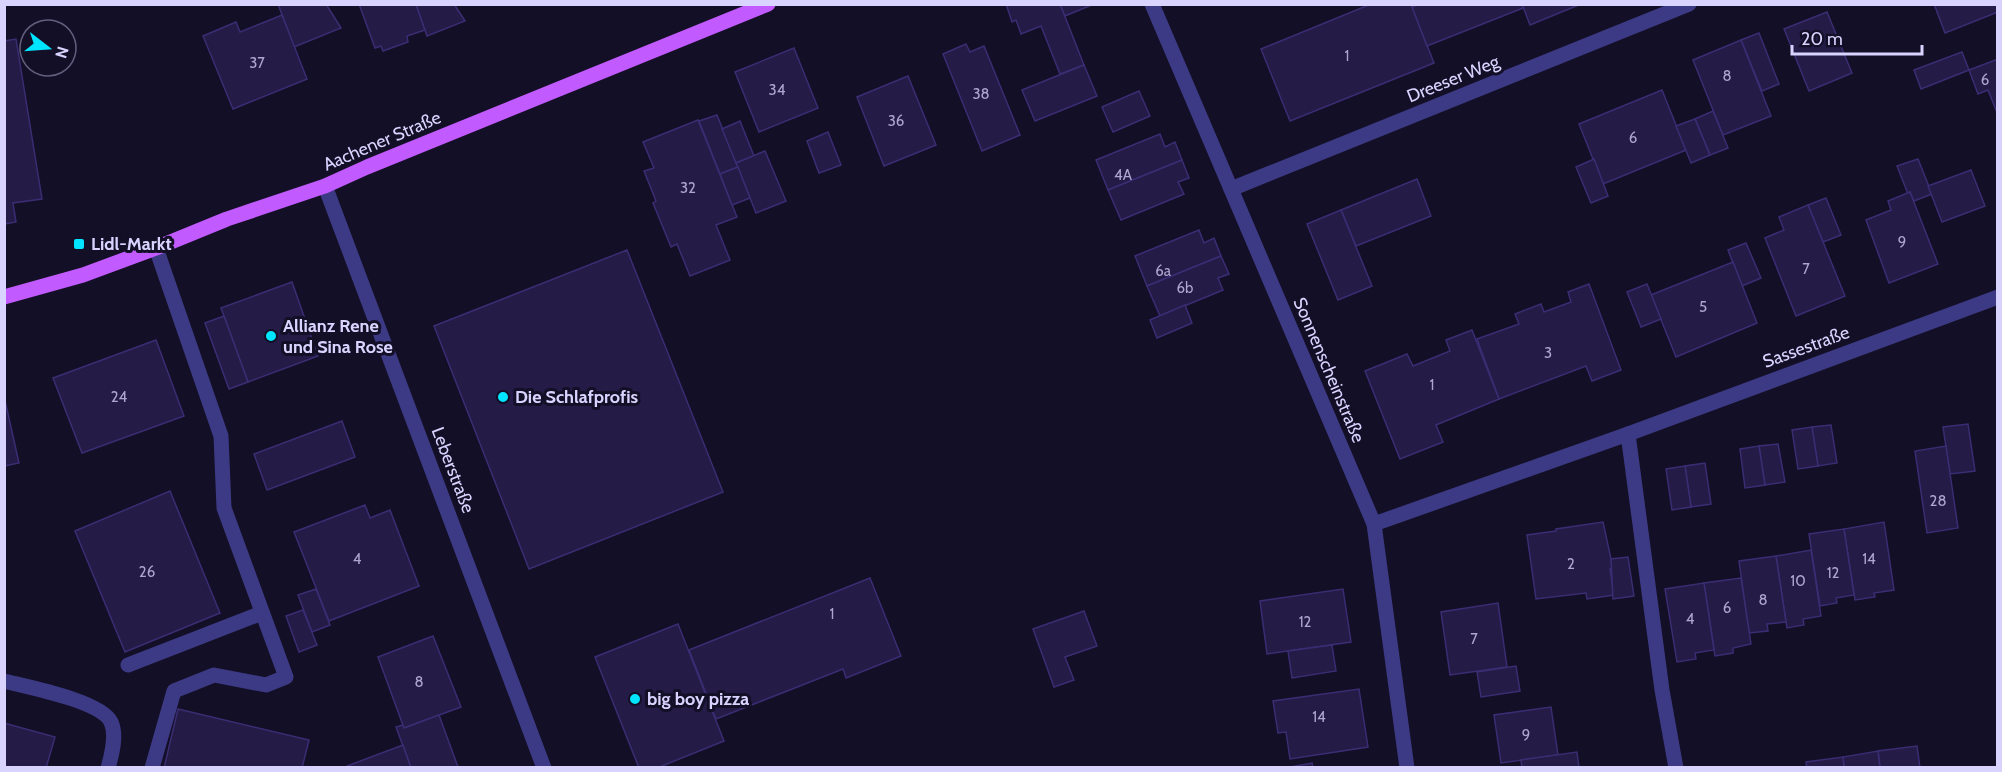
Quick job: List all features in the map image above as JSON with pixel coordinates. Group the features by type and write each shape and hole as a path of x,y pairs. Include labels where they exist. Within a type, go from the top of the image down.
{"main road":[{"name":"Aachener Straße","path":"4,297 83,275 226,219 325,186 768,4"}],"street":[{"name":"Sonnenscheinstraße","path":"1152,4 1374,524 1407,768"},
{"name":"Dreeser Weg","path":"1231,189 1689,4"},
{"name":"Leberstraße","path":"325,186 544,768"},
{"path":"152,768 174,691 214,675 266,685 286,677 224,508 221,436 156,248"},
{"name":"Sassestraße","path":"1374,524 1628,434 1998,297"},
{"path":"1628,434 1662,690 1676,768"},
{"path":"128,665 261,613"},
{"path":"4,681 81,701 104,712 112,723 114,739 108,768"}],"building":[{"path":"278,4 326,4 341,28 294,47"},
{"path":"359,4 416,4 425,30 407,36 408,42 383,51 381,46 375,48"},
{"path":"416,4 454,4 465,21 427,36"},
{"path":"1006,4 1060,4 1084,65 1060,74 1041,26 1021,34 1016,20 1012,22"},
{"path":"1060,4 1094,4 1065,16"},
{"path":"1371,4 1411,4 1434,63 1290,121 1261,49"},
{"path":"1419,4 1522,4 1523,8 1427,46 1412,7"},
{"path":"1522,4 1581,4 1530,25"},
{"path":"1934,4 1998,4 1998,12 1945,33"},
{"path":"1827,12 1852,73 1809,91 1784,29"},
{"path":"282,15 307,79 233,109 203,36 236,22 240,32"},
{"path":"1759,33 1779,84 1762,91 1741,40"},
{"path":"16,39 18,78 22,78 42,199 13,203 16,222 4,224 4,41"},
{"path":"1741,40 1771,116 1723,135 1693,60"},
{"path":"966,44 970,52 984,46 1020,135 982,151 943,54"},
{"path":"794,48 818,108 759,132 735,72"},
{"path":"1962,52 1969,70 1921,89 1914,70"},
{"path":"1998,59 1998,115 1988,90 1978,94 1969,70"},
{"path":"1084,65 1097,96 1035,121 1022,90"},
{"path":"908,76 936,145 884,166 857,97"},
{"path":"1662,90 1686,150 1603,184 1579,124"},
{"path":"1139,91 1150,116 1113,132 1102,107"},
{"path":"1713,111 1728,148 1710,155 1695,119"},
{"path":"717,115 738,167 720,174 699,121"},
{"path":"1695,119 1710,155 1691,163 1676,126"},
{"path":"698,120 737,217 716,225 730,260 690,276 677,244 671,247 653,203 656,201 644,171 654,168 643,142"},
{"path":"740,121 754,156 736,163 722,129"},
{"path":"828,132 841,165 819,173 807,141"},
{"path":"1160,134 1165,147 1175,142 1182,160 1108,190 1096,160"},
{"path":"765,151 786,201 756,213 736,163"},
{"path":"1594,159 1608,196 1591,203 1576,167"},
{"path":"1918,159 1932,194 1914,201 1910,192 1908,194 1897,166"},
{"path":"1182,160 1189,178 1178,182 1184,194 1121,220 1108,190"},
{"path":"738,167 750,198 732,205 720,174"},
{"path":"1971,170 1985,206 1942,222 1928,186"},
{"path":"1417,179 1431,216 1356,246 1341,210"},
{"path":"1910,192 1938,264 1889,283 1866,220 1891,210 1888,201"},
{"path":"1826,198 1841,235 1823,242 1808,205"},
{"path":"1808,205 1845,296 1796,316 1765,238 1784,230 1779,217"},
{"path":"1341,210 1372,286 1338,300 1307,224"},
{"path":"1199,230 1204,243 1214,238 1221,256 1147,286 1135,256"},
{"path":"1746,243 1761,278 1742,286 1728,250"},
{"path":"627,250 723,492 529,569 434,326"},
{"path":"1221,256 1229,274 1218,278 1223,290 1160,316 1147,286"},
{"path":"1733,262 1757,323 1676,357 1651,295"},
{"name":"Allianz Rene und Sina Rose","path":"292,282 318,356 248,382 221,308"},
{"path":"1589,284 1621,370 1592,381 1586,366 1499,399 1477,339 1519,324 1515,314 1541,304 1544,312 1571,302 1568,292"},
{"path":"1647,284 1661,319 1641,327 1627,292"},
{"path":"1185,305 1192,323 1157,338 1150,320"},
{"path":"224,316 248,382 229,389 205,323"},
{"path":"1472,330 1499,399 1436,425 1443,442 1400,459 1365,371 1407,354 1413,366 1450,351 1446,340"},
{"path":"156,340 184,416 82,453 53,378"},
{"path":"4,396 19,463 4,466"},
{"path":"342,421 355,457 267,490 254,454"},
{"path":"1968,424 1975,471 1950,474 1943,427"},
{"path":"1831,425 1837,463 1818,466 1812,427"},
{"path":"1812,427 1818,466 1798,469 1792,430"},
{"path":"1778,444 1785,482 1765,485 1759,446"},
{"path":"1759,446 1765,485 1745,488 1740,449"},
{"path":"1946,446 1958,528 1927,533 1915,451"},
{"path":"1705,463 1711,504 1691,507 1685,466"},
{"path":"1685,466 1691,507 1672,510 1666,469"},
{"path":"170,491 220,613 125,652 75,531"},
{"path":"365,505 370,518 390,510 419,586 329,621 294,532"},
{"path":"1603,522 1611,559 1612,569 1610,569 1614,595 1587,599 1586,593 1536,599 1527,535"},
{"path":"1884,522 1894,590 1874,593 1875,597 1855,600 1844,529"},
{"path":"1844,529 1854,595 1836,598 1837,603 1820,606 1809,534"},
{"path":"1811,550 1821,616 1803,619 1804,625 1787,628 1776,556"},
{"path":"1776,556 1786,622 1767,624 1768,631 1749,633 1739,561"},
{"path":"1628,557 1634,596 1613,599 1611,559"},
{"path":"870,578 901,656 846,678 843,669 716,719 689,650"},
{"path":"1741,578 1751,644 1733,648 1733,653 1715,656 1704,583"},
{"path":"1704,583 1714,650 1695,653 1696,659 1677,662 1665,589"},
{"path":"316,589 330,625 312,632 298,595"},
{"path":"1343,589 1351,642 1267,654 1260,601"},
{"path":"1498,603 1507,667 1450,675 1441,612"},
{"path":"303,610 317,645 299,652 286,616"},
{"path":"1084,611 1097,646 1065,657 1074,680 1054,687 1033,629"},
{"path":"678,624 724,741 657,768 639,768 595,657"},
{"path":"433,636 461,707 404,728 378,657"},
{"path":"1332,645 1336,671 1292,678 1288,651"},
{"path":"1516,666 1520,691 1481,697 1477,672"},
{"path":"1359,689 1368,747 1290,759 1286,732 1278,733 1273,701"},
{"path":"1551,707 1558,755 1501,763 1494,715"},
{"path":"178,709 309,740 302,768 164,768"},
{"path":"439,715 458,767 411,768 396,727 403,725 404,728"},
{"path":"4,723 55,737 46,768 4,768"},
{"path":"403,745 411,768 347,768 347,766"},
{"path":"1917,746 1920,768 1880,768 1878,751"},
{"path":"1878,751 1880,768 1844,768 1843,757"},
{"path":"1577,752 1579,768 1522,768 1521,760"},
{"path":"1843,757 1844,768 1807,768 1806,762"},
{"path":"1312,763 1313,768 1284,768"}],"place":[{"name":"Lidl-Markt","path":"79,244"},
{"name":"Allianz Rene und Sina Rose","path":"271,336"},
{"name":"Die Schlafprofis","path":"503,397"},
{"name":"big boy pizza","path":"635,699"}]}
